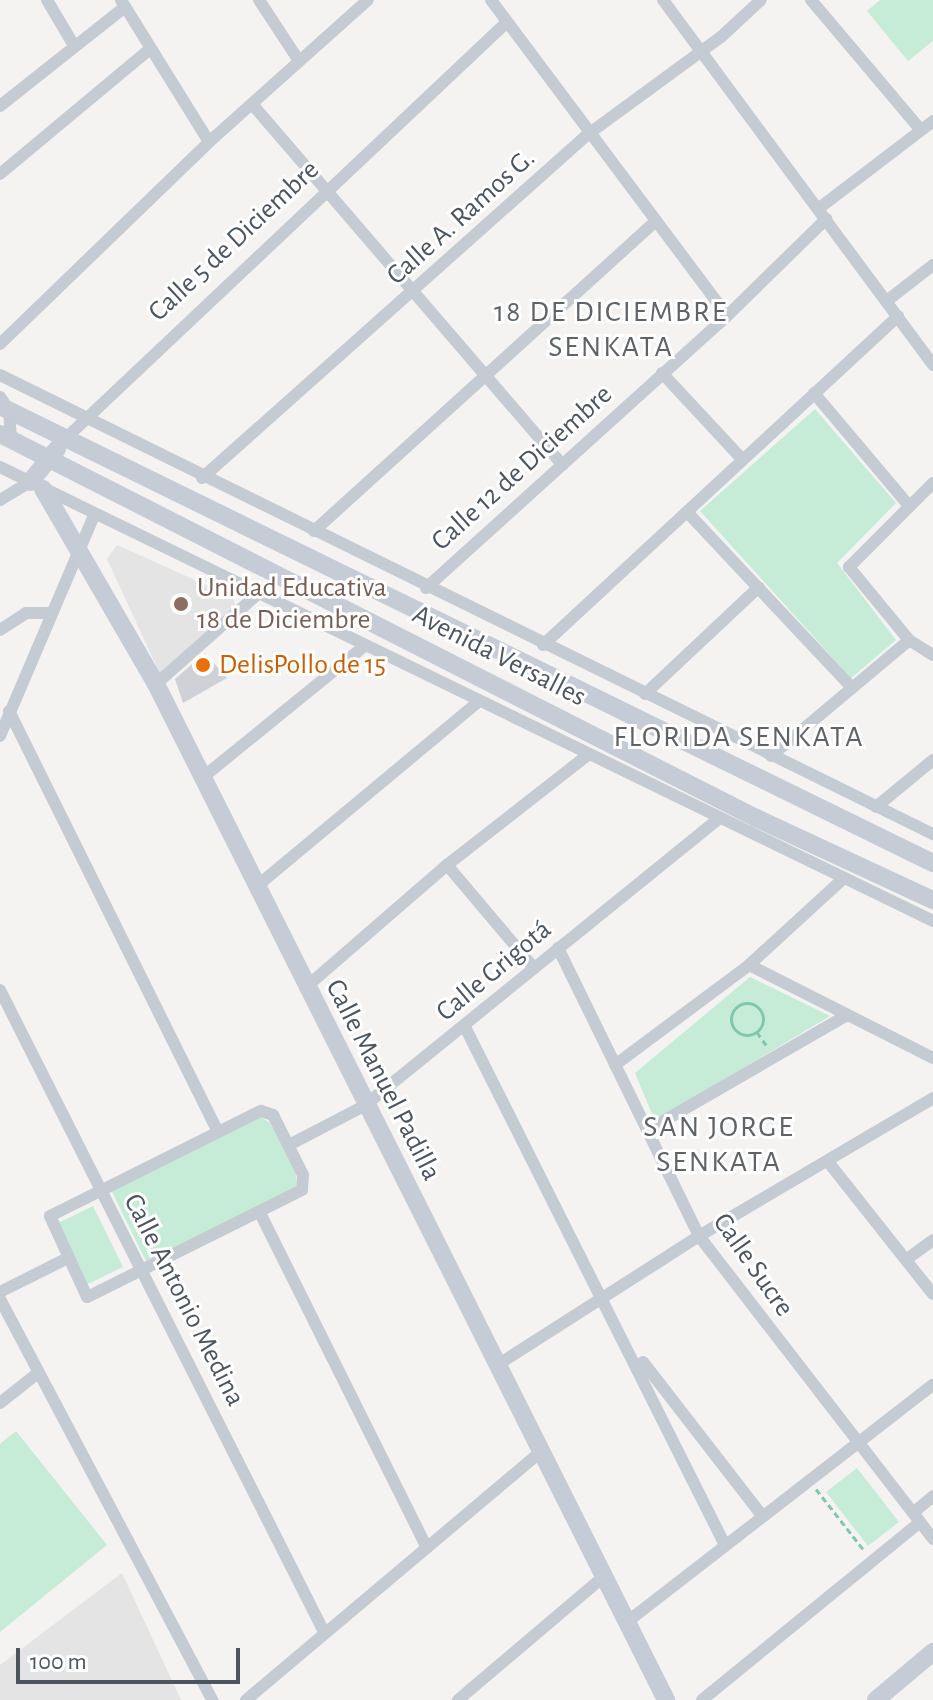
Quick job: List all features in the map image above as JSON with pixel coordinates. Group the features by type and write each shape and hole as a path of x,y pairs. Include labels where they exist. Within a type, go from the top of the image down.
{"street":[{"path":"47,0 73,44"},
{"path":"259,0 299,61"},
{"path":"0,344 209,142 368,0"},
{"path":"491,0 587,135 727,316"},
{"path":"663,0 888,300 933,365"},
{"name":"Calle A. Ramos G.","path":"202,478 587,135 700,51 761,0"},
{"path":"811,0 921,130"},
{"path":"0,106 123,4 209,142"},
{"name":"Calle 5 de Diciembre","path":"0,500 37,485 49,459 83,417 331,191 507,22"},
{"path":"0,174 150,49"},
{"path":"252,104 331,191 562,465"},
{"name":"Calle 12 de Diciembre","path":"426,588 727,316 822,214 933,121"},
{"path":"314,531 488,377 656,221"},
{"path":"888,300 933,265"},
{"path":"543,645 614,574 687,512 898,316"},
{"path":"662,373 742,459"},
{"name":"Avenida Versalles","path":"0,375 202,478 933,834"},
{"path":"814,393 909,506"},
{"path":"3,404 6,437"},
{"name":"Avenida Versalles","path":"3,404 66,438 933,863"},
{"name":"Avenida Versalles","path":"6,437 756,818 933,900"},
{"name":"Avenida Versalles","path":"0,467 363,647 933,921"},
{"path":"932,652 909,640 849,567 933,483"},
{"name":"Calle Manuel Padilla","path":"37,485 156,684 364,1106 499,1364 538,1454 604,1576 663,1699"},
{"path":"687,512 852,688"},
{"path":"0,736 94,516"},
{"path":"645,694 759,587"},
{"path":"156,684 259,593"},
{"path":"0,630 26,613 51,613"},
{"path":"771,756 909,640"},
{"path":"202,778 363,647"},
{"path":"256,887 478,702"},
{"path":"9,711 217,1130"},
{"path":"305,988 447,865 588,755"},
{"path":"876,807 933,760"},
{"name":"Calle Grigotá","path":"289,1145 364,1106 720,818"},
{"path":"447,865 534,968"},
{"path":"615,1065 749,965 844,878"},
{"name":"Calle Sucre","path":"558,948 699,1236 854,1443 933,1539"},
{"path":"749,965 933,1058"},
{"name":"Calle Antonio Medina","path":"0,990 324,1632"},
{"path":"648,1130 847,1015"},
{"path":"465,1027 628,1342 724,1543"},
{"path":"499,1364 699,1236 829,1163 933,1098"},
{"path":"267,1111 289,1145 303,1175 302,1190 144,1272 87,1297 50,1216 217,1130 267,1111"},
{"path":"829,1163 933,1294"},
{"path":"260,1213 427,1548"},
{"path":"907,1259 933,1240"},
{"path":"0,1292 68,1258"},
{"path":"0,1299 212,1700"},
{"path":"628,1342 761,1514"},
{"path":"0,1403 38,1373"},
{"path":"627,1622 761,1514 933,1385"},
{"path":"246,1700 538,1454"},
{"path":"702,1700 873,1561 917,1518 933,1496"},
{"path":"458,1700 604,1576"},
{"path":"876,1700 933,1652"}],"path":[{"path":"725,998 734,1008 733,1029 742,1035 757,1032"},
{"path":"734,1008 744,1003 759,1009 763,1018 757,1032"},
{"path":"757,1032 771,1052"},
{"path":"809,1480 873,1561"}],"shaded area":[{"name":"Unidad Educativa 18 de Diciembre","path":"117,545 233,597 237,611 160,674 107,559"},
{"path":"122,1573 181,1700 0,1700 0,1665"}],"green space":[{"path":"880,0 933,0 933,41 908,61 867,11"},
{"path":"815,409 896,503 837,563 896,640 851,678 700,511"},
{"path":"750,977 830,1016 655,1121 635,1073"},
{"path":"261,1117 270,1123 296,1173 296,1188 146,1261 111,1190"},
{"path":"93,1206 123,1267 84,1286 54,1225"},
{"path":"16,1431 107,1545 0,1632 0,1444"},
{"path":"857,1468 899,1522 868,1546 826,1492"}],"building":[{"name":"DelisPollo de 15","path":"205,653 227,678 183,703 175,679"}],"place":[{"name":"Unidad Educativa 18 de Diciembre","path":"181,604"},
{"name":"DelisPollo de 15","path":"203,665"}],"district":[{"name":"18 DE DICIEMBRE SENKATA","path":"611,329"},
{"name":"FLORIDA SENKATA","path":"739,737"},
{"name":"SAN JORGE SENKATA","path":"719,1144"}]}
